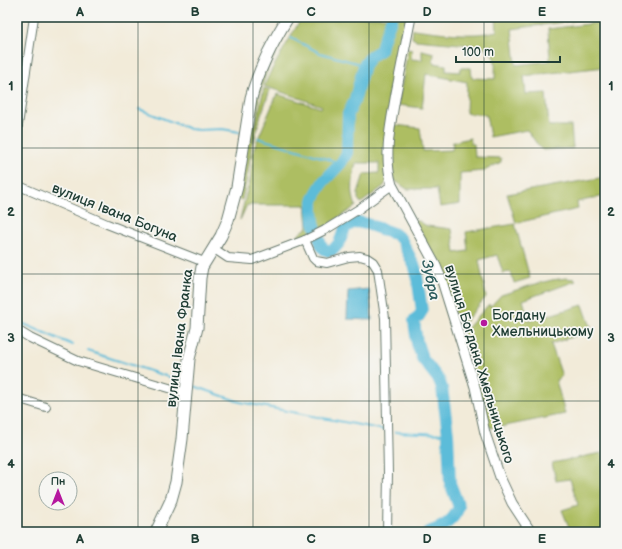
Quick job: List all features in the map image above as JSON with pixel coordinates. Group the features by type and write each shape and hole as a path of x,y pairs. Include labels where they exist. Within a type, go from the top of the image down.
{"main road":[{"name":"вулиця Івана Франка","path":"156,532 171,500 176,482 182,439 189,359 197,328 200,278 204,262 225,227 234,201 251,98 255,84 266,56 288,17"}],"street":[{"path":"17,132 34,17"},
{"name":"вулиця Богдана Хмельницького","path":"411,17 388,140 388,169 392,184 441,278 475,387 485,433 500,476 512,503 531,532"},
{"name":"вулиця Івана Богуна","path":"17,184 107,224 204,262"},
{"path":"213,248 228,258 252,260 309,238 325,230 359,209 392,184"},
{"path":"309,238 313,258 316,261 327,263 349,257 360,256 367,258 376,265 379,274 385,318 388,473 387,532"},
{"path":"17,330 30,338 78,361 186,393"},
{"path":"17,398 46,407"}],"green space":[{"path":"302,17 407,17 387,180 384,186 361,203 358,199 358,193 364,174 379,173 379,163 356,163 353,180 353,195 356,206 315,234 294,240 308,227 306,205 247,205 240,220 250,182 254,148 277,94 321,108 322,106 264,86"},
{"path":"496,17 601,17 512,29 516,65 550,61 548,29 605,22 605,67 524,76 526,94 546,93 549,126 571,126 573,148 543,150 527,130 490,137 486,115 466,113 467,82 426,74 422,108 398,105 408,49 412,50 411,59 422,60 422,50 434,53 433,63 446,65 446,71 460,72 461,68 471,68 472,78 495,79 495,63 493,56 487,49 482,46 416,40 412,38 413,29 455,34 486,33 497,31"},
{"path":"280,35 284,38 268,68 259,95 248,172 242,200 238,199 255,95"},
{"path":"264,88 270,90 259,121 254,142 254,132"},
{"path":"395,125 420,128 423,151 452,150 453,142 470,138 471,144 474,144 475,157 501,158 501,162 484,171 460,173 460,204 440,207 437,189 407,189 394,180 392,172 392,138"},
{"path":"605,177 605,196 577,202 578,209 516,223 507,194"},
{"path":"417,220 427,226 452,229 455,253 468,251 466,232 515,224 530,278 514,283 511,272 503,273 497,255 479,260 486,297 463,324 460,325 415,222"},
{"path":"566,278 574,279 576,281 523,300 529,321 583,305 592,330 551,344 562,376 556,380 565,414 495,428 488,427 463,338 464,332 489,304 490,307 501,295 532,285"},
{"path":"601,453 605,458 605,532 571,532 562,510 578,505 570,479 556,481 552,463"}],"water":[{"path":"369,289 372,320 347,319 348,291"}],"waterway":[{"name":"Зубра","path":"392,17 381,50 371,56 364,65 354,102 348,114 347,153 341,163 323,182 317,192 313,201 313,210 314,222 321,245 324,249 328,251 333,250 339,243 345,228 352,223 357,222 395,234 401,239 415,267 422,311 414,321 417,343 422,358 439,380 442,388 448,434 450,483 459,507 451,520 428,532"},
{"path":"291,38 320,53 364,65"},
{"path":"139,109 190,129 222,129 240,132"},
{"path":"258,138 341,163"},
{"path":"17,321 73,345"},
{"path":"88,351 181,381"},
{"path":"194,386 240,402 385,430"},
{"path":"395,432 448,434"}],"place":[{"name":"Богдану Хмельницькому","path":"484,323"}]}
